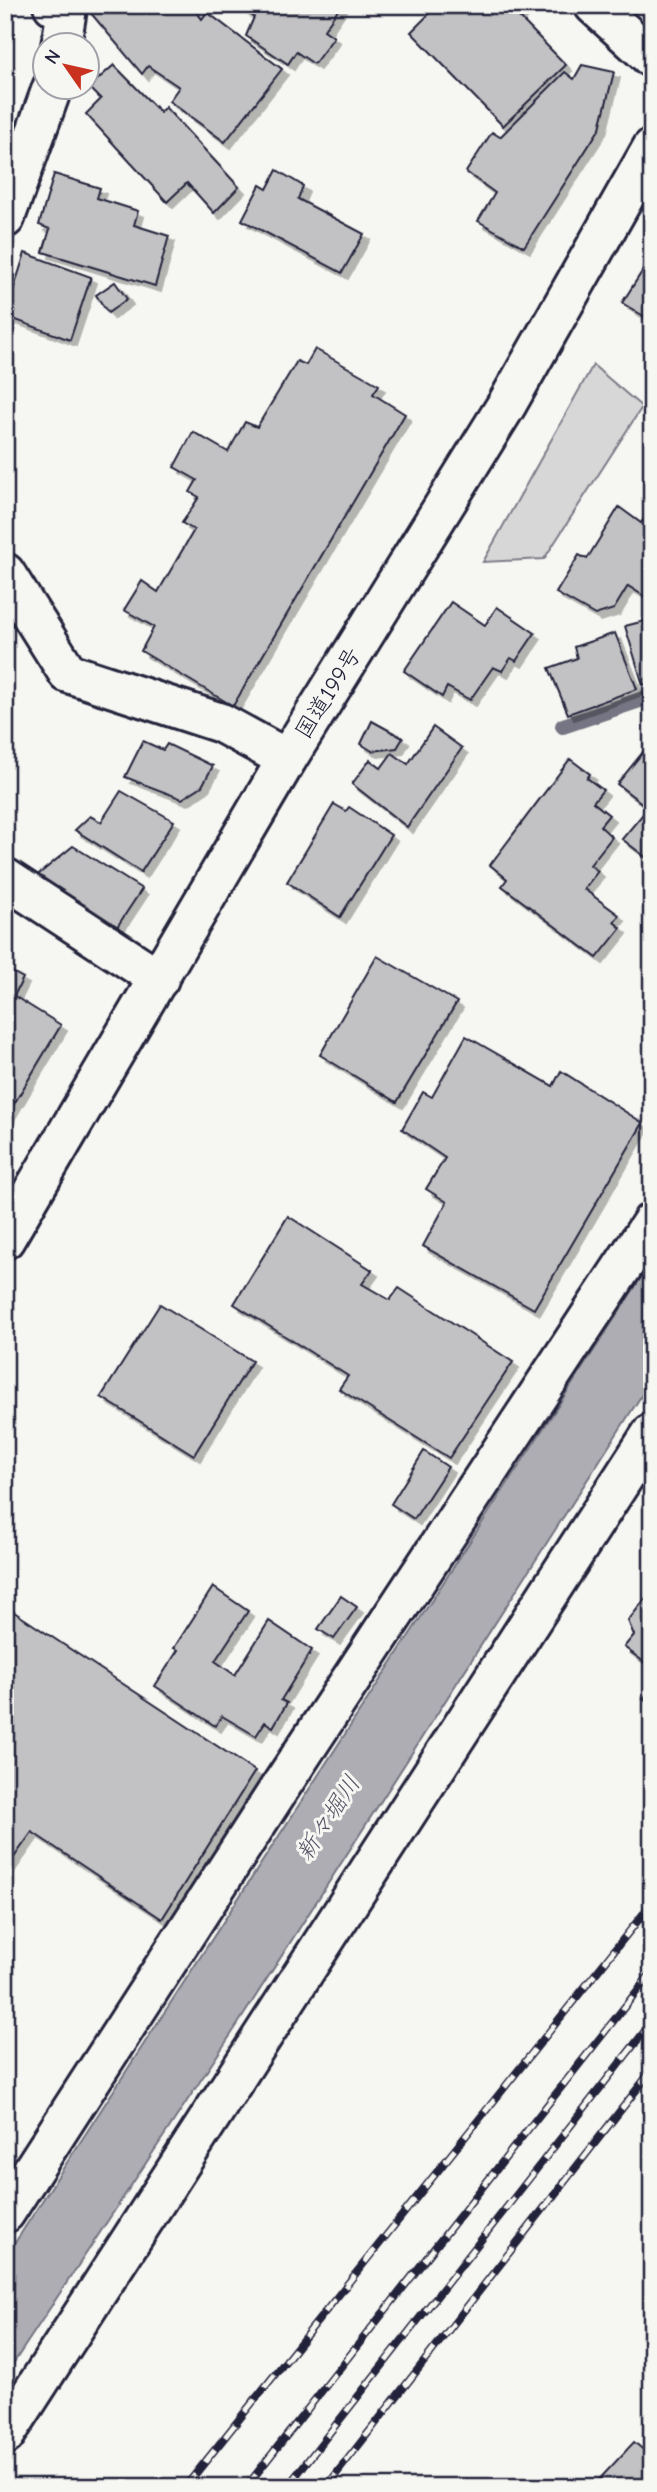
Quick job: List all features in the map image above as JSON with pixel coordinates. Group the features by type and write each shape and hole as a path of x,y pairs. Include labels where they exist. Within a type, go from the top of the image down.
{"main road":[{"path":"52,5 66,15 63,32"},
{"path":"594,5 652,58"},
{"path":"5,218 47,102"},
{"name":"国道199号","path":"5,1238 286,760 507,404 652,148"},
{"path":"5,573 68,673 221,723 286,760"},
{"path":"5,878 159,979"},
{"path":"5,2213 279,1789 652,1222"},
{"path":"5,2435 652,1433"}],"shaded area":[{"path":"593,365 642,407 544,559 483,562"}],"water":[{"name":"新々堀川","path":"652,1261 652,1379 234,2030 5,2376 5,2258"}],"building":[{"path":"84,5 191,5 202,19 207,12 282,69 225,142 169,101 179,87 148,66 142,74"},
{"path":"236,5 341,5 324,30 334,37 314,64 296,52 288,64 246,36 254,17"},
{"path":"438,5 519,5 524,10 518,16 566,65 503,126 411,32"},
{"path":"114,65 160,112 165,107 239,187 214,213 187,183 167,202 86,114 98,102 102,102 102,76"},
{"path":"582,65 614,72 600,128 524,247 478,221 495,193 466,172 492,132 500,137 565,72 574,79"},
{"path":"277,170 303,186 298,199 364,234 342,273 242,220 260,185 267,189"},
{"path":"54,174 100,188 97,198 138,211 134,225 169,236 155,286 43,252 50,229 39,225"},
{"path":"25,253 91,277 70,340 5,316"},
{"path":"652,256 652,321 622,303"},
{"path":"115,282 127,299 108,313 96,295"},
{"path":"315,349 379,385 373,394 405,414 233,706 141,651 154,627 124,610 142,581 158,592 194,530 182,523 199,497 190,492 197,480 174,467 193,432 228,452 245,422 257,427 297,361 306,365"},
{"path":"619,507 641,523 652,507 652,597 650,600 628,586 614,609 595,615 556,593 579,555 587,559"},
{"path":"451,602 485,625 497,607 535,633 516,661 511,658 502,671 493,667 470,700 447,687 442,697 404,671"},
{"path":"652,619 652,682 643,685 625,626"},
{"path":"615,633 637,689 568,714 549,668 577,658 574,647"},
{"path":"372,721 403,738 397,748 372,751 361,744"},
{"path":"433,727 462,748 407,827 352,784 370,760 381,768 392,753 408,764"},
{"path":"143,741 163,750 167,744 213,766 202,786 182,799 125,777"},
{"path":"652,741 652,862 622,839 648,808 617,784"},
{"path":"570,759 590,774 587,778 603,790 593,802 609,815 600,826 612,837 590,865 598,871 584,889 619,915 614,922 621,928 597,958 502,886 507,879 490,865"},
{"path":"121,791 174,821 141,872 75,830 90,816 101,822"},
{"path":"334,804 346,811 349,807 391,835 340,917 287,882"},
{"path":"73,846 142,889 111,936 28,883"},
{"path":"377,956 457,1002 397,1102 320,1055"},
{"path":"5,968 23,978 14,996 61,1025 5,1119"},
{"path":"466,1036 553,1086 561,1071 643,1123 534,1309 423,1246 447,1202 426,1189 445,1158 402,1129 423,1092 432,1097"},
{"path":"288,1216 372,1270 362,1284 390,1300 399,1288 513,1362 449,1458 339,1389 348,1376 234,1304"},
{"path":"160,1304 252,1361 194,1455 101,1397"},
{"path":"424,1451 448,1467 414,1519 391,1504"},
{"path":"213,1587 248,1611 215,1661 235,1675 269,1621 312,1650 281,1700 287,1703 273,1727 265,1722 256,1736 222,1716 215,1726 155,1686 178,1650 174,1648"},
{"path":"652,1590 652,1668 624,1647 634,1635 628,1621"},
{"path":"341,1596 357,1607 334,1639 318,1629"},
{"path":"5,1606 255,1771 162,1919 32,1832 5,1870"},
{"path":"652,1688 652,1706 643,1699"},
{"path":"634,2442 652,2457 652,2487 592,2487"}],"waterway":[{"path":"563,726 652,696"}],"railway":[{"path":"185,2487 652,1903"},
{"path":"246,2487 652,1972"},
{"path":"287,2487 652,2022"},
{"path":"326,2487 652,2070"}]}
